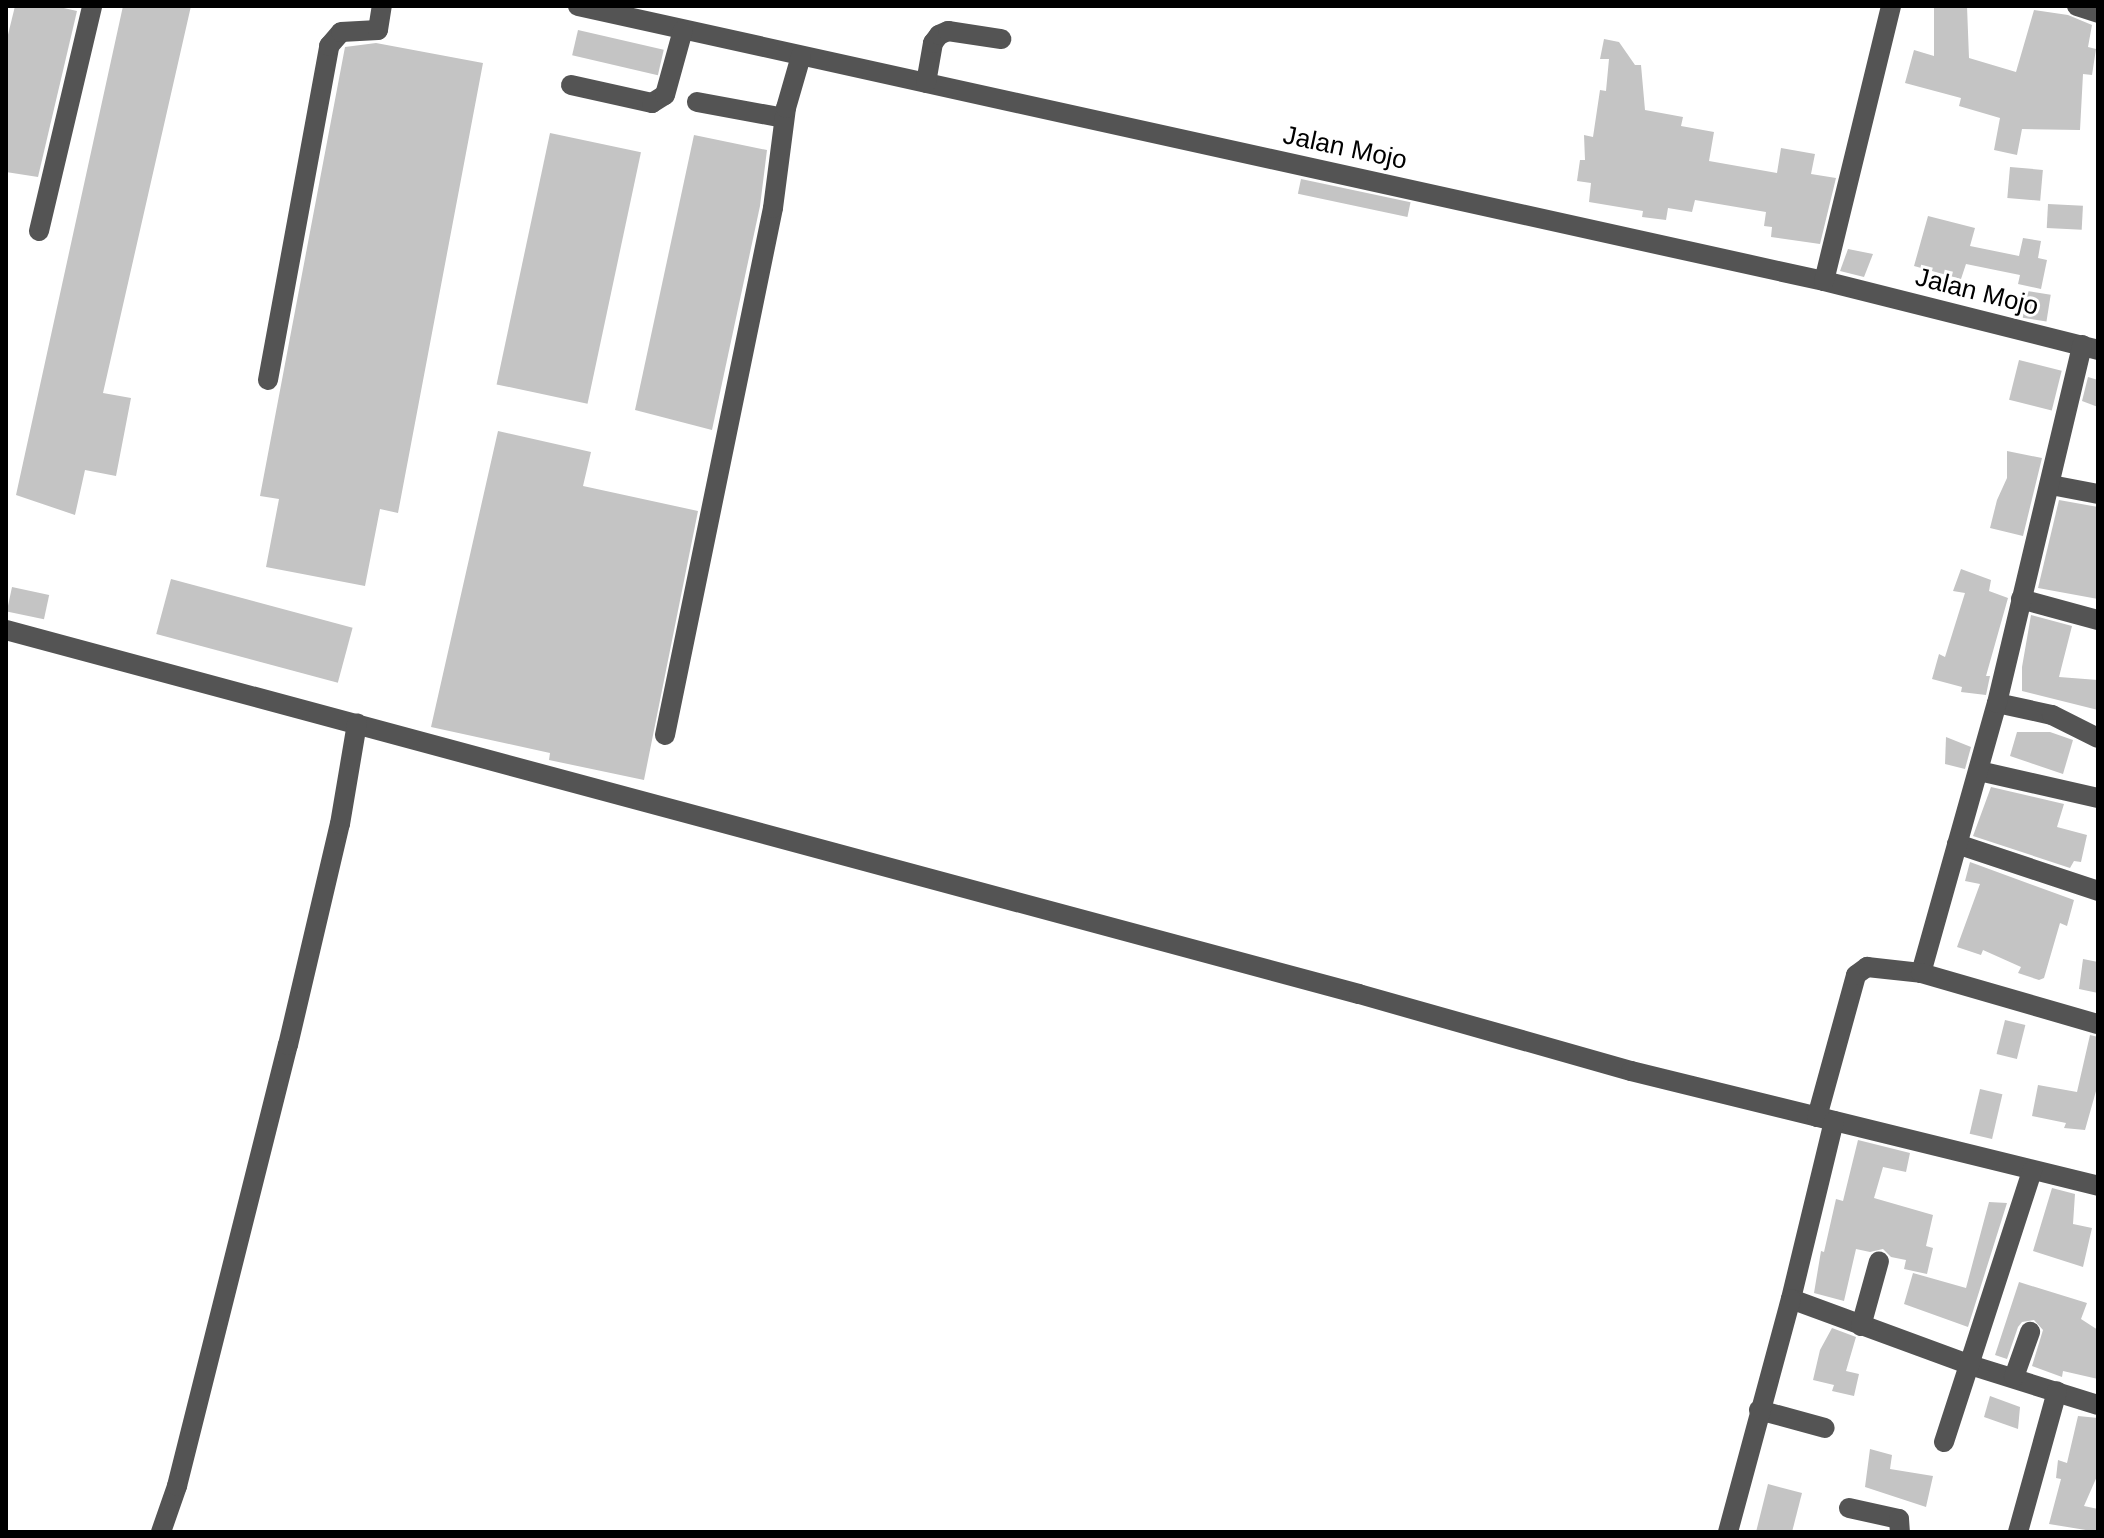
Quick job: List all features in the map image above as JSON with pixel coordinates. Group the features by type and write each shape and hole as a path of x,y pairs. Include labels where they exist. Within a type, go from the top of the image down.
{"street":[{"path":"39,231 92,6"},
{"path":"268,380 329,46 341,32 378,30 382,6"},
{"name":"Jalan Mojo","path":"578,6 642,13 683,30 1824,281 2093,344"},
{"path":"1824,281 1891,6"},
{"path":"2077,6 2098,13"},
{"path":"571,85 652,103 665,95 683,30"},
{"path":"926,83 933,43 939,35 948,31 1001,39"},
{"path":"665,735 773,208 784,118 801,56"},
{"path":"697,102 784,118"},
{"path":"1921,973 1979,771 2051,485 2093,344"},
{"path":"2051,485 2098,494"},
{"path":"2021,599 2098,620"},
{"path":"6,630 1359,994 1631,1071 2098,1186"},
{"path":"1997,703 2066,719 2098,738"},
{"path":"159,1531 177,1486 288,1045 340,824 357,723"},
{"path":"1979,771 2098,798"},
{"path":"1957,844 2098,891"},
{"path":"1728,1532 1791,1299 1856,975 1863,969 1876,966 1921,973 2098,1024"},
{"path":"1944,1442 2032,1171"},
{"path":"1861,1326 1879,1261"},
{"path":"1791,1299 1970,1365 2098,1405"},
{"path":"2014,1377 2030,1332"},
{"path":"2018,1532 2057,1391"},
{"path":"1759,1410 1825,1428"},
{"path":"1849,1508 1899,1519 1900,1532"}],"building":[{"path":"15,6 55,6 77,11 38,177 6,172 6,43"},
{"path":"123,6 191,6 103,393 131,398 116,476 85,470 75,515 16,495"},
{"path":"1934,6 1967,6 1969,58 2016,72 2034,10 2068,15 2092,25 2088,47 2096,49 2092,75 2083,74 2080,130 2022,129 2017,155 1994,150 2000,118 1959,106 1961,98 1905,83 1914,50 1934,56"},
{"path":"578,30 664,50 658,75 572,55"},
{"path":"1604,39 1619,42 1635,65 1641,65 1645,110 1683,117 1681,126 1714,132 1709,161 1777,173 1781,148 1815,154 1811,174 1836,178 1820,244 1771,237 1772,227 1764,226 1766,212 1695,200 1692,212 1668,208 1666,220 1642,217 1643,211 1589,202 1591,183 1577,181 1580,160 1585,160 1584,135 1593,137 1600,90 1606,91 1609,59 1600,59"},
{"path":"376,43 483,63 398,513 380,509 365,586 266,567 279,499 260,496 345,47"},
{"path":"550,133 641,152 588,404 497,384"},
{"path":"694,135 767,150 760,206 712,430 635,410"},
{"path":"2010,167 2043,170 2040,201 2007,198"},
{"path":"1301,179 1411,202 1407,217 1298,194"},
{"path":"2048,204 2083,206 2082,230 2047,228"},
{"path":"1928,216 1975,228 1970,246 2019,256 2023,238 2041,241 2038,258 2047,260 2041,289 2018,284 2020,275 1966,264 1961,279 1914,266"},
{"path":"1848,249 1873,254 1864,277 1840,271"},
{"path":"2027,291 2051,295 2046,321 2023,318"},
{"path":"2019,360 2062,371 2052,410 2009,400"},
{"path":"2088,377 2098,380 2098,407 2082,401"},
{"path":"498,431 591,452 583,486 698,511 644,780 549,760 550,753 431,727"},
{"path":"2007,451 2042,458 2023,536 1990,528 2007,478"},
{"path":"2059,500 2098,507 2098,599 2038,588"},
{"path":"1961,569 1991,580 1989,591 2008,598 1986,676 1990,676 1986,695 1961,692 1962,687 1932,679 1939,654 1945,657 1965,593 1953,591"},
{"path":"171,579 353,628 338,683 156,634"},
{"path":"12,587 49,595 44,619 7,611"},
{"path":"2031,615 2072,626 2059,677 2098,680 2098,710 2022,691 2022,667"},
{"path":"2017,732 2050,732 2073,740 2063,774 2010,756"},
{"path":"1946,737 1971,747 1965,769 1945,764"},
{"path":"1991,787 2064,804 2057,827 2087,835 2081,862 2074,861 2070,868 1973,836"},
{"path":"1970,862 2074,900 2067,926 2060,923 2044,978 2039,980 2018,973 2021,967 1983,950 1981,955 1957,947 1980,884 1965,881"},
{"path":"2083,959 2098,962 2098,993 2079,989"},
{"path":"2005,1020 2025,1025 2017,1059 1997,1054"},
{"path":"2090,1035 2098,1037 2098,1084 2085,1130 2064,1128 2066,1123 2032,1116 2038,1085 2077,1092"},
{"path":"1980,1089 2002,1094 1992,1139 1970,1134"},
{"path":"1858,1140 1910,1153 1906,1172 1883,1167 1874,1198 1933,1215 1926,1246 1933,1248 1927,1274 1904,1269 1906,1260 1891,1257 1883,1249 1870,1252 1856,1249 1844,1301 1814,1293 1821,1251 1824,1252 1836,1199 1843,1201"},
{"path":"2052,1188 2075,1194 2073,1224 2092,1228 2083,1267 2033,1251"},
{"path":"1989,1202 2007,1203 1968,1327 1904,1304 1913,1273 1966,1288"},
{"path":"2019,1282 2087,1303 2081,1319 2098,1330 2098,1379 2063,1371 2062,1377 2032,1366 2043,1330 2034,1320 2022,1322 2018,1327 2007,1359 1995,1355"},
{"path":"1832,1328 1856,1337 1846,1371 1859,1374 1854,1396 1832,1391 1834,1385 1813,1380 1820,1350"},
{"path":"1990,1396 2020,1407 2018,1429 1984,1417"},
{"path":"2078,1416 2098,1418 2098,1474 2084,1506 2098,1509 2098,1532 2049,1524 2061,1479 2056,1478 2058,1460 2067,1463"},
{"path":"1870,1449 1892,1455 1890,1469 1933,1476 1926,1507 1865,1487"},
{"path":"1768,1484 1802,1493 1792,1532 1756,1532"}]}
